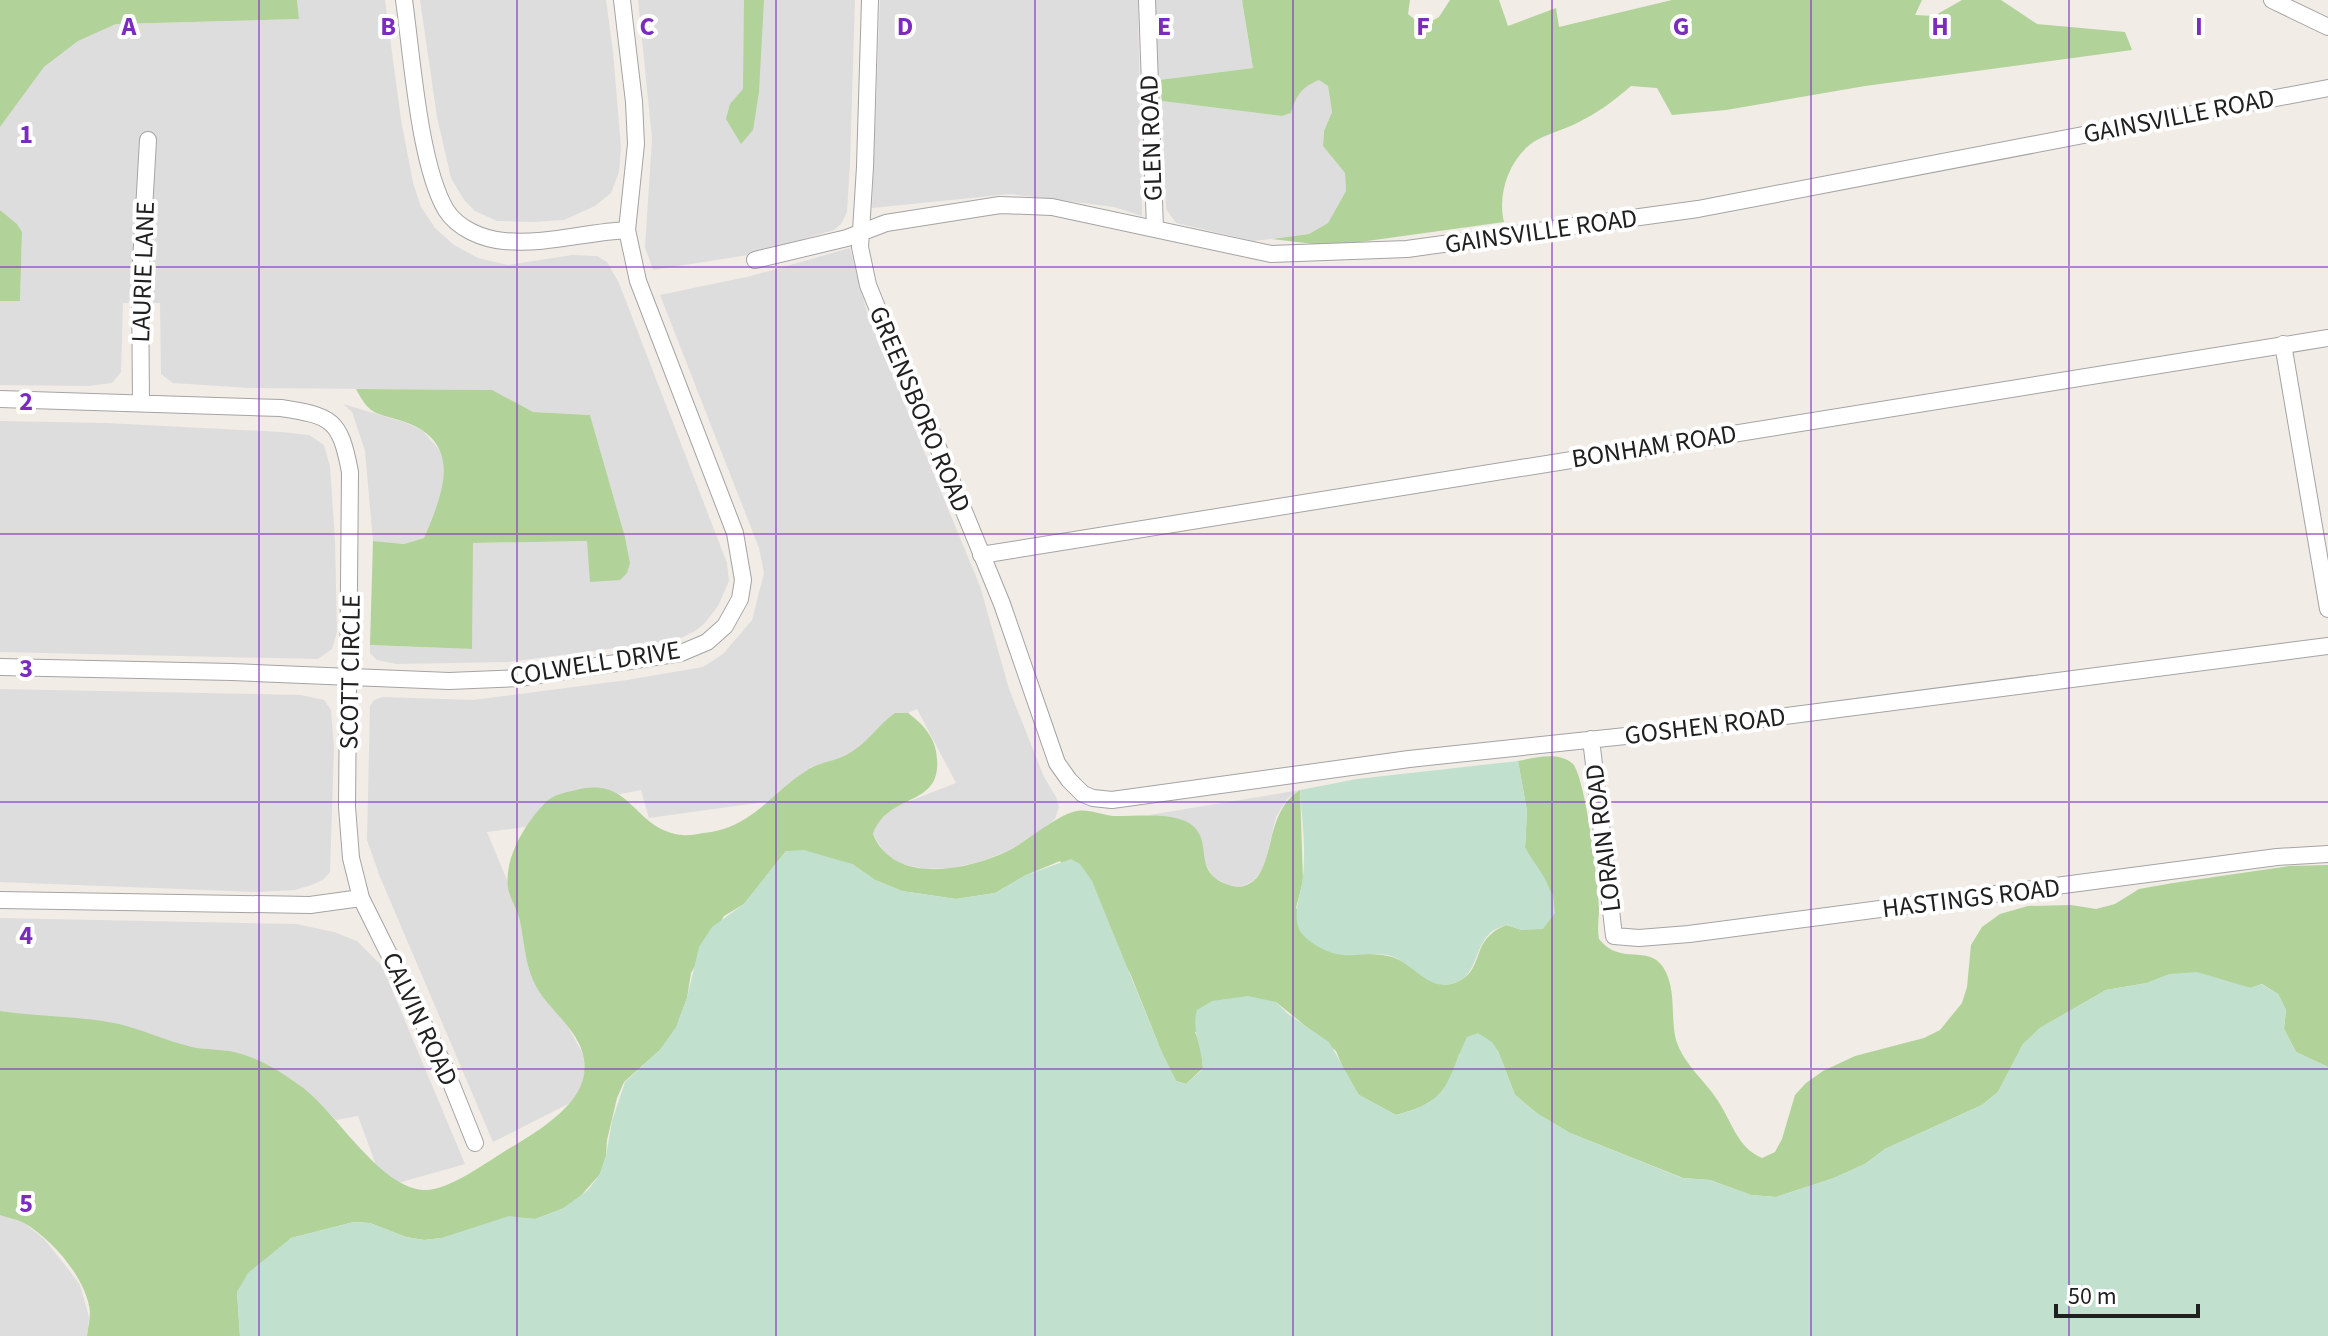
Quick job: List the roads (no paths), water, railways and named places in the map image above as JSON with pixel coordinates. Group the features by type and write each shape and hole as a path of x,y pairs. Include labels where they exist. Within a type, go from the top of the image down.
{"street":[{"path":"404,0 430,168 446,210 458,224 477,235 505,241 627,230"},
{"name":"COLWELL DRIVE","path":"0,667 232,672 350,679 449,681 519,678 681,653 707,642 725,626 740,599 743,580 735,533 638,281 627,230 636,144 622,0"},
{"name":"GREENSBORO ROAD","path":"870,0 861,259 901,368 930,428 1017,646 1057,763 1083,794"},
{"name":"GLEN ROAD","path":"1147,0 1155,229"},
{"path":"2272,0 2328,27"},
{"name":"GAINSVILLE ROAD","path":"755,260 902,220 1000,205 1052,207 1271,254 1407,249 1698,209 2328,88"},
{"name":"LAURIE LANE","path":"141,403 140,280 148,140"},
{"name":"BONHAM ROAD","path":"981,555 2328,338"},
{"path":"2283,344 2323,548 2328,609"},
{"name":"SCOTT CIRCLE","path":"0,399 281,408 319,414 334,425 344,441 350,472 347,807 351,858 361,898"},
{"name":"GOSHEN ROAD","path":"1083,794 1112,800 1409,759 2328,646"},
{"name":"LORAIN ROAD","path":"1591,739 1614,936"},
{"name":"HASTINGS ROAD","path":"1614,936 1650,937 1750,927 2277,857 2328,854"},
{"path":"0,900 310,905 361,898"},
{"name":"CALVIN ROAD","path":"361,898 443,1063 475,1143"}]}
